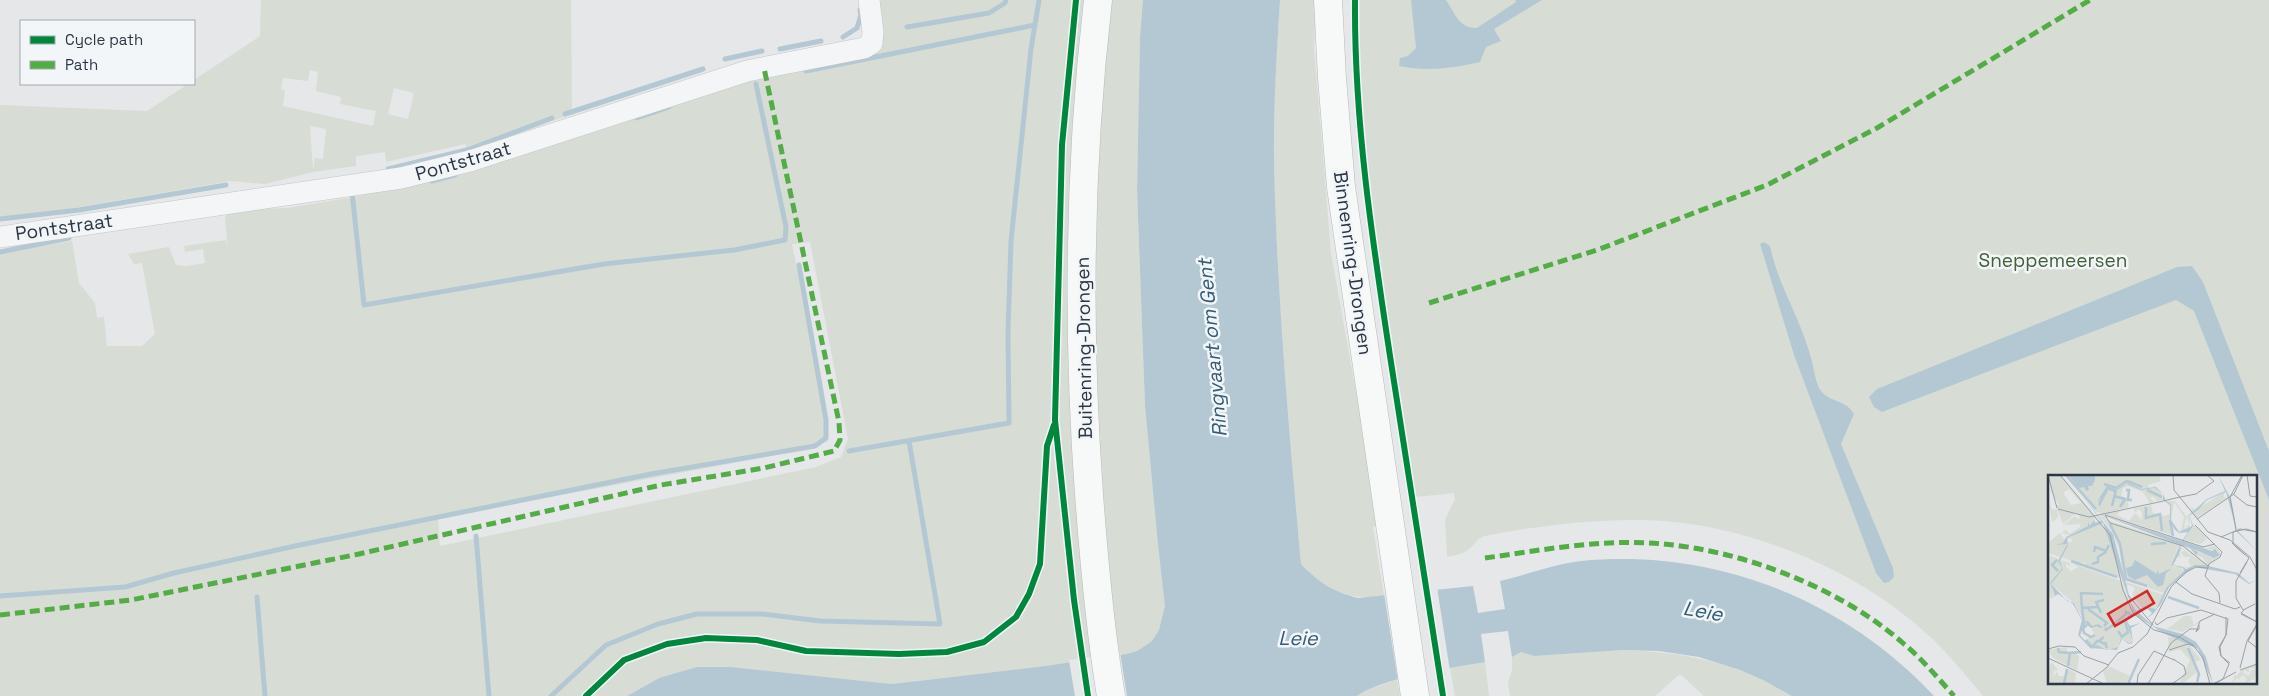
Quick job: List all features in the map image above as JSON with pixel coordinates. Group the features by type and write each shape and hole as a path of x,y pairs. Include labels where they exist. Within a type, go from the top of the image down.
{"highway":[{"name":"Buitenring-Drongen","path":"1098,0 1084,156 1081,281 1083,409 1096,597 1111,696"},
{"name":"Binnenring-Drongen","path":"1328,0 1341,187 1415,696"}],"street":[{"name":"Pontstraat","path":"0,236 401,178 470,161 747,72 864,48 872,42 873,32 869,0"}],"green space":[{"path":"261,0 571,0 572,114 474,149 467,150 465,144 386,162 385,152 356,156 356,166 313,172 265,184 230,181 0,221 0,105 147,111 186,85 195,85 195,79 260,36","holes":["310,70 318,72 316,91 341,97 340,104 376,111 373,126 283,106 285,90 281,89 283,78 308,81","394,88 414,93 408,119 388,114","310,126 326,129 323,159 315,158 313,169"]},
{"path":"879,0 1143,0 1140,36 1137,190 1145,406 1158,545 1166,606 1159,630 1152,641 1137,651 1126,654 1045,666 892,684 731,667 659,678 627,696 0,696 0,252 72,241 79,283 95,303 97,318 104,317 107,346 142,346 155,334 142,263 134,264 128,254 169,247 176,265 187,266 205,263 203,249 185,252 184,246 226,240 228,252 225,218 229,210 287,208 354,197 454,175 733,85 873,50 882,15","holes":["810,242 848,439 841,457 816,467 440,546 438,518 808,449 828,441 823,396 792,244"]},
{"path":"1280,0 1316,0 1314,48 1331,253 1380,526 1373,527 1384,596 1358,597 1338,592 1320,581 1301,564 1282,335 1274,172 1274,123"},
{"name":"Sneppemeersen","path":"1359,0 2269,0 2269,696 1983,696 1953,660 1928,635 1893,606 1864,587 1799,554 1731,532 1697,525 1663,521 1620,520 1551,525 1483,537 1466,551 1447,557 1445,520 1455,499 1454,493 1416,497 1377,249 1363,125"},
{"path":"1624,650 1668,653 1711,661 1753,675 1792,696 1704,696 1680,674 1655,696 1510,696 1508,683 1512,670 1512,657 1521,652 1534,656"},
{"path":"1485,662 1489,696 1455,696 1450,668"},
{"path":"1397,680 1400,696 1357,696 1372,688"}],"water":[{"path":"1143,0 1280,0 1274,123 1279,289 1301,564 1314,576 1326,586 1358,598 1473,586 1478,613 1505,609 1500,581 1571,562 1631,559 1680,563 1727,572 1774,587 1818,607 1860,632 1898,662 1934,696 1792,696 1740,670 1699,657 1659,651 1624,650 1534,656 1521,652 1512,657 1508,631 1481,634 1485,662 1401,678 1369,689 1357,696 627,696 659,678 697,667 731,667 892,684 1045,666 1126,654 1137,651 1152,641 1159,630 1165,606 1145,406 1137,190 1140,36"},
{"path":"1411,0 1446,0 1462,23 1471,28 1477,28 1516,2 1515,0 1542,0 1494,29 1501,41 1486,47 1480,62 1430,69 1399,66 1400,58 1408,56 1416,48"},
{"path":"1764,242 1770,246 1778,274 1807,344 1819,388 1829,398 1842,403 1854,414 1841,444 1893,568 1894,577 1889,582 1884,583 1876,573 1794,355 1760,244"},
{"path":"2192,266 2203,282 2269,451 2269,500 2194,311 2176,300 1882,412 1874,407 1869,397 1877,389 2177,267"}],"pier":[{"path":"1437,587 1450,671 1398,682 1384,593"},
{"path":"1120,652 1127,696 1075,696 1069,660"}],"waterway":[{"path":"907,27 989,13 1005,3 1006,0"},
{"path":"849,451 1009,423 1008,331 1011,241 1031,49 1039,0"},
{"path":"843,37 857,28 861,15 860,10"},
{"path":"806,71 1035,25"},
{"path":"780,49 821,41"},
{"path":"725,59 762,51"},
{"path":"565,114 703,69"},
{"path":"352,192 364,305 604,264 734,250 785,240 786,227 756,84"},
{"path":"637,118 669,107"},
{"path":"388,169 467,150 552,118"},
{"path":"432,181 455,175"},
{"path":"0,219 79,210 226,185"},
{"path":"0,252 69,238"},
{"path":"0,596 125,587 174,573 295,546 651,474 815,446 826,438 826,420 799,265"},
{"path":"551,696 606,645 658,624 697,614 763,614 820,621 940,624 909,441"},
{"path":"476,536 489,696"},
{"path":"257,597 265,696"}],"marked path":[{"path":"1429,303 1597,250 1767,185 1877,128 2090,0"},
{"path":"0,615 131,600 359,554 661,485 764,468 834,451 840,440 839,422 764,68"},
{"path":"1485,558 1574,546 1641,543 1694,548 1759,564 1822,590 1852,606 1879,624 1917,656 1954,696"}],"cycle path":[{"path":"1076,0 1062,145 1055,420 1074,600 1088,696"},
{"path":"1355,0 1355,45 1365,179 1383,312 1443,696"},
{"path":"586,696 624,660 667,644 706,638 757,640 806,651 899,654 947,652 984,642 1016,617 1029,594 1040,564 1047,446 1054,425"}],"water label":[{"name":"Ringvaart om Gent","path":"1212,348"},
{"name":"Leie","path":"1703,611"},
{"name":"Leie","path":"1298,638"}]}
